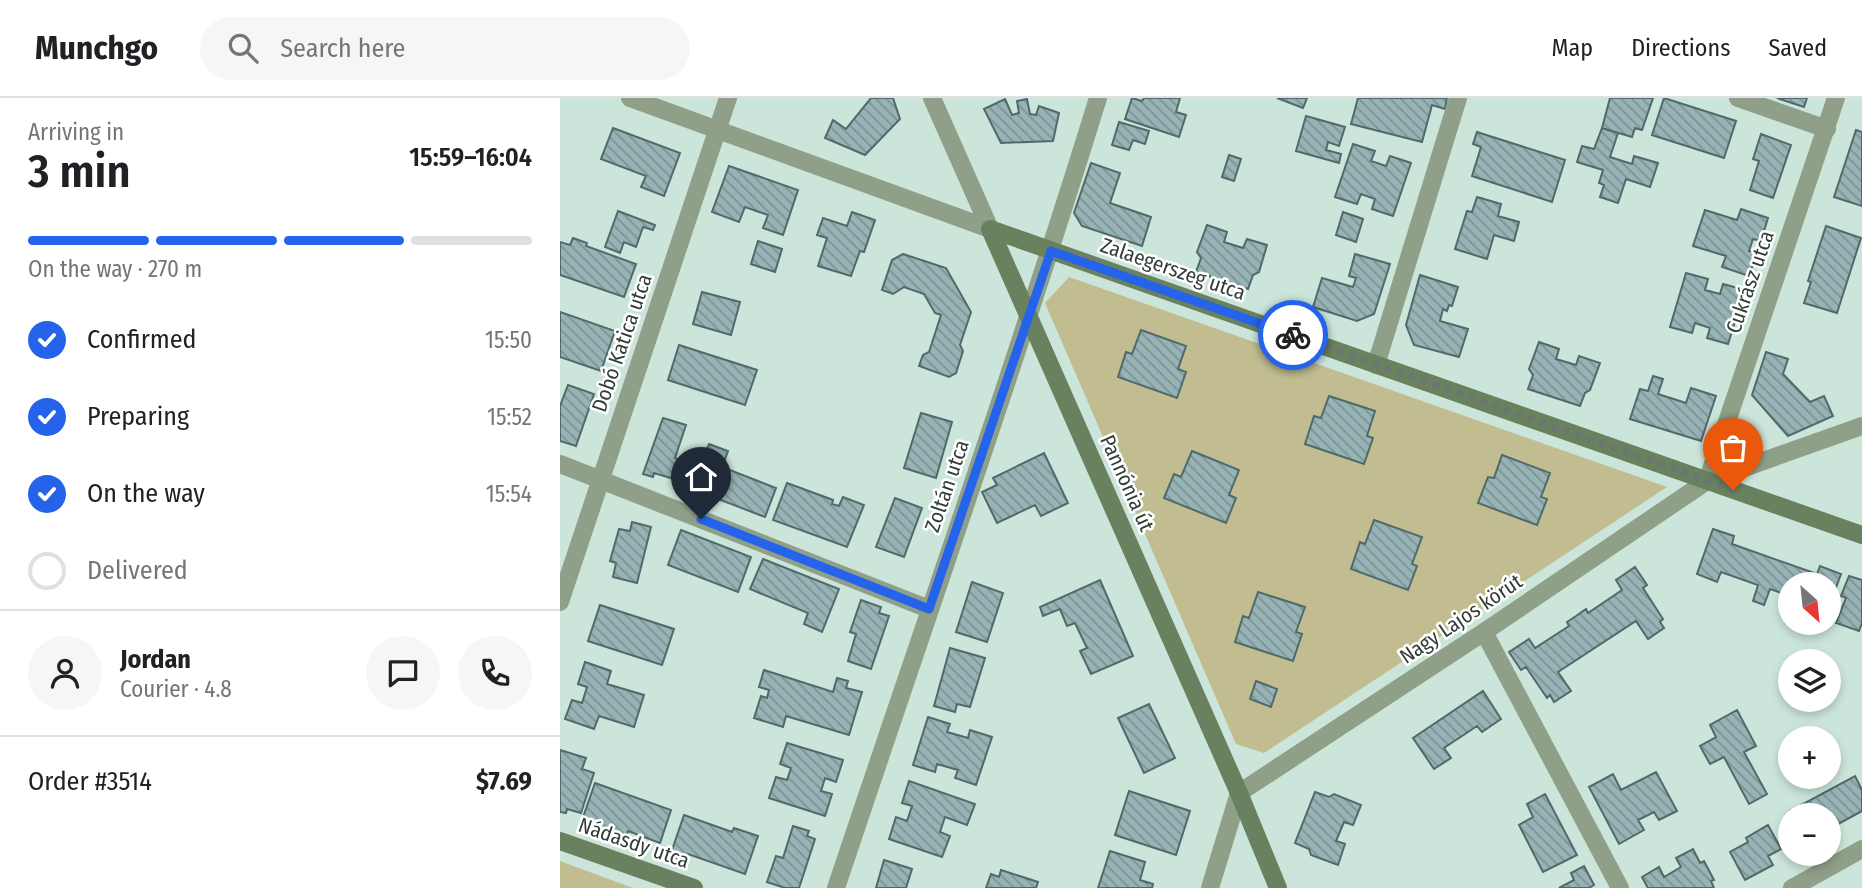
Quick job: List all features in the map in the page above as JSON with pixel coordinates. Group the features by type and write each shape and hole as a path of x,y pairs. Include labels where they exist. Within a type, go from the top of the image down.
{"street":[{"name":"Zalaegerszeg utca","path":"630,98 1051,251 1862,535"},
{"name":"Dobó Katica utca","path":"560,602 728,98"},
{"name":"Pannónia út","path":"932,98 1279,888"},
{"name":"Zoltán utca","path":"836,888 1051,251 1098,98"},
{"path":"1376,365 1458,98"},
{"path":"1738,98 1827,129"},
{"name":"Cukrász utca","path":"1707,481 1836,98"},
{"name":"Nagy Lajos körút","path":"1239,793 1707,481 1862,426"},
{"path":"560,464 929,609"},
{"path":"1484,632 1620,888"},
{"path":"1210,888 1239,793"},
{"name":"Nádasdy utca","path":"560,841 694,888"},
{"path":"1792,888 1862,849"}],"shaded area":[{"path":"1069,277 1667,487 1264,753 1236,744 1045,303"},
{"path":"560,861 633,888 560,888"}],"building":[{"path":"871,98 893,98 900,119 865,155 825,138 833,120 846,129"},
{"path":"1132,98 1142,101 1144,98 1180,98 1176,112 1186,115 1179,137 1125,119"},
{"path":"1277,98 1307,98 1303,108"},
{"path":"1358,98 1447,98 1445,109 1432,105 1422,142 1351,124"},
{"path":"1610,98 1653,98 1642,130 1635,128 1632,137 1602,128"},
{"path":"1664,98 1736,121 1724,158 1652,135"},
{"path":"1777,98 1807,98 1804,107"},
{"path":"1005,99 1012,115 1019,113 1017,101 1027,99 1030,114 1036,115 1039,106 1059,113 1053,141 1001,143 984,109"},
{"path":"1306,116 1345,127 1339,146 1328,142 1326,150 1341,154 1339,163 1296,151"},
{"path":"1119,122 1149,131 1145,144 1133,140 1129,150 1112,145"},
{"path":"613,128 680,153 664,196 641,187 646,176 601,159"},
{"path":"1602,128 1618,133 1610,157 1632,164 1634,156 1658,163 1650,187 1626,179 1618,203 1600,197 1604,185 1599,183 1603,170 1577,162 1582,146 1594,149"},
{"path":"1856,130 1862,132 1862,206 1834,197"},
{"path":"1477,132 1565,160 1552,202 1472,176 1481,147 1473,144"},
{"path":"1761,134 1791,145 1773,198 1750,190 1759,161 1753,159"},
{"path":"1353,144 1375,151 1371,161 1386,166 1390,156 1411,163 1393,216 1372,209 1375,199 1361,194 1357,204 1335,197"},
{"path":"1229,155 1241,159 1234,181 1222,177"},
{"path":"1091,163 1120,173 1110,203 1151,217 1142,246 1082,226 1074,213"},
{"path":"729,166 798,190 783,235 763,228 768,215 745,207 739,222 712,212"},
{"path":"1477,197 1501,204 1498,216 1519,222 1514,241 1494,235 1487,259 1455,249 1467,211 1472,212"},
{"path":"1741,209 1768,218 1761,241 1753,239 1749,251 1757,253 1749,276 1722,267 1726,256 1693,246 1705,210 1737,220"},
{"path":"618,211 655,225 653,230 643,227 636,247 624,242 620,253 605,247"},
{"path":"852,212 875,220 864,252 860,251 851,276 818,266 827,238 817,235 823,218 847,226"},
{"path":"1343,212 1363,219 1356,242 1336,235"},
{"path":"1207,225 1227,232 1224,242 1243,248 1247,239 1267,245 1259,272 1253,275 1248,289 1196,272 1201,258 1197,252"},
{"path":"1826,226 1861,238 1837,313 1804,303 1811,282 1808,281"},
{"path":"573,238 587,243 586,246 636,264 624,297 560,275 560,242 570,245"},
{"path":"758,241 782,249 775,272 751,264"},
{"path":"903,254 946,268 971,312 960,345 963,351 956,373 949,377 919,366 923,355 929,352 941,315 935,313 924,294 904,287 893,294 882,290 892,260"},
{"path":"1355,254 1390,264 1374,314 1357,321 1313,307 1322,278 1353,287 1356,278 1349,276"},
{"path":"1686,273 1708,279 1705,290 1720,294 1723,284 1745,290 1728,344 1707,338 1710,328 1695,323 1692,333 1670,327"},
{"path":"1420,275 1458,287 1452,306 1449,305 1447,311 1443,309 1440,321 1468,329 1459,357 1414,345 1406,325"},
{"path":"702,292 740,302 731,335 693,324"},
{"path":"560,312 615,331 601,371 560,357"},
{"path":"1141,330 1186,346 1178,369 1186,372 1177,398 1118,377 1126,352 1132,354"},
{"path":"1539,342 1559,349 1556,359 1576,365 1579,356 1600,363 1590,390 1585,393 1580,406 1528,389 1533,375 1529,369"},
{"path":"679,345 757,370 745,405 668,380"},
{"path":"1766,352 1788,359 1783,374 1810,402 1824,396 1833,416 1788,436 1752,395"},
{"path":"1653,376 1663,379 1658,394 1686,403 1691,388 1716,396 1701,441 1630,419 1640,389 1648,391"},
{"path":"568,385 594,394 576,446 560,441 560,406"},
{"path":"1329,396 1375,411 1367,436 1373,438 1364,464 1305,444 1314,416 1321,418"},
{"path":"921,413 952,422 936,478 904,468"},
{"path":"663,418 686,425 675,458 680,460 674,479 654,473 653,477 643,474"},
{"path":"709,444 728,451 722,467 776,488 765,517 692,489"},
{"path":"1192,451 1239,470 1229,495 1236,498 1226,523 1164,498 1174,474 1181,477"},
{"path":"1044,453 1068,503 1041,516 1035,505 997,523 982,492 997,485 993,478"},
{"path":"1502,455 1550,473 1541,497 1547,499 1537,525 1478,503 1488,477 1494,478"},
{"path":"787,483 833,500 832,504 839,506 843,497 864,505 847,547 773,520"},
{"path":"895,498 922,508 904,557 876,547"},
{"path":"1374,520 1422,537 1412,564 1417,566 1408,590 1351,569 1360,542 1365,544"},
{"path":"632,522 651,527 637,583 613,577 616,563 610,561 619,529 630,531"},
{"path":"1713,529 1734,536 1732,544 1811,572 1778,572 1778,592 1770,589 1764,605 1753,601 1758,585 1721,572 1717,582 1697,574"},
{"path":"681,530 751,557 738,592 668,565"},
{"path":"763,559 839,589 822,632 804,624 808,613 750,589"},
{"path":"1820,566 1836,572 1818,572"},
{"path":"1635,567 1647,585 1643,588 1663,619 1660,622 1664,628 1648,639 1636,621 1558,672 1571,691 1554,702 1550,695 1547,698 1526,667 1521,670 1509,652 1529,639 1535,648 1569,626 1567,622 1586,609 1588,613 1622,590 1616,580"},
{"path":"1849,576 1862,580 1862,623 1859,631 1841,625 1841,610 1846,598 1841,596"},
{"path":"1100,580 1133,656 1091,674 1080,651 1087,648 1075,623 1067,626 1060,609 1043,616 1040,607"},
{"path":"972,582 1003,593 987,642 956,632"},
{"path":"1258,592 1305,607 1296,632 1302,634 1293,661 1235,642 1243,616 1249,618"},
{"path":"861,600 881,607 879,613 889,616 871,669 848,661 856,634 850,632"},
{"path":"600,605 674,629 662,665 588,641"},
{"path":"950,648 985,658 970,707 957,704 955,712 934,706"},
{"path":"585,662 611,671 607,684 644,695 634,727 599,716 594,729 565,719 572,700 582,703 587,687 578,684"},
{"path":"764,670 833,692 837,678 848,681 846,688 862,692 849,735 786,716 783,727 754,718 761,696 767,698 769,690 759,687"},
{"path":"1256,681 1277,689 1271,707 1250,699"},
{"path":"1483,691 1501,719 1482,732 1477,726 1444,748 1451,758 1434,769 1413,738"},
{"path":"1149,704 1175,758 1144,773 1118,718"},
{"path":"1737,710 1756,746 1744,752 1767,794 1749,804 1724,757 1710,764 1700,746 1716,737 1710,725"},
{"path":"928,717 950,724 947,732 968,738 970,730 992,737 976,785 955,778 958,770 937,764 935,772 913,765"},
{"path":"787,743 843,760 836,782 825,778 821,791 832,794 825,816 769,798 776,777 787,780 791,768 780,764"},
{"path":"560,750 586,758 582,769 594,773 581,813 567,809 566,813 560,812"},
{"path":"1656,772 1677,811 1659,820 1654,812 1638,820 1644,830 1619,844 1589,787 1613,774 1621,790"},
{"path":"1855,776 1862,790 1862,811 1841,822 1841,803 1805,803 1831,789 1841,789 1841,784"},
{"path":"909,781 975,804 967,825 945,817 940,832 950,836 942,857 889,839 896,817 907,821 912,806 902,803"},
{"path":"595,783 671,810 660,843 628,831 625,842 580,826"},
{"path":"1129,791 1190,811 1176,855 1115,835"},
{"path":"1315,792 1329,797 1334,794 1361,805 1353,825 1344,822 1336,841 1345,844 1338,865 1311,855 1309,849 1295,843"},
{"path":"1545,794 1577,855 1543,872 1519,825 1533,817 1527,804"},
{"path":"684,815 732,832 734,828 758,836 745,874 688,854 686,861 670,856"},
{"path":"1768,825 1778,843 1778,851 1768,856 1773,865 1745,880 1730,852 1748,842 1746,838"},
{"path":"793,826 809,831 807,836 815,839 799,888 785,888 767,882 776,856 783,858"},
{"path":"1693,849 1700,863 1704,861 1714,880 1711,881 1714,888 1648,888 1642,877 1659,867 1664,877 1681,867 1676,858"},
{"path":"1110,851 1145,862 1140,880 1153,884 1152,888 1098,888"},
{"path":"884,860 912,869 906,888 876,888"},
{"path":"1584,866 1594,885 1589,888 1559,888 1574,880 1571,873"},
{"path":"1001,870 1038,882 1036,888 986,888 991,874 999,877"}],"way so far":[{"path":"1293,335 1733,490"}],"route":[{"path":"701,519 929,609 1051,251 1293,335"}]}
